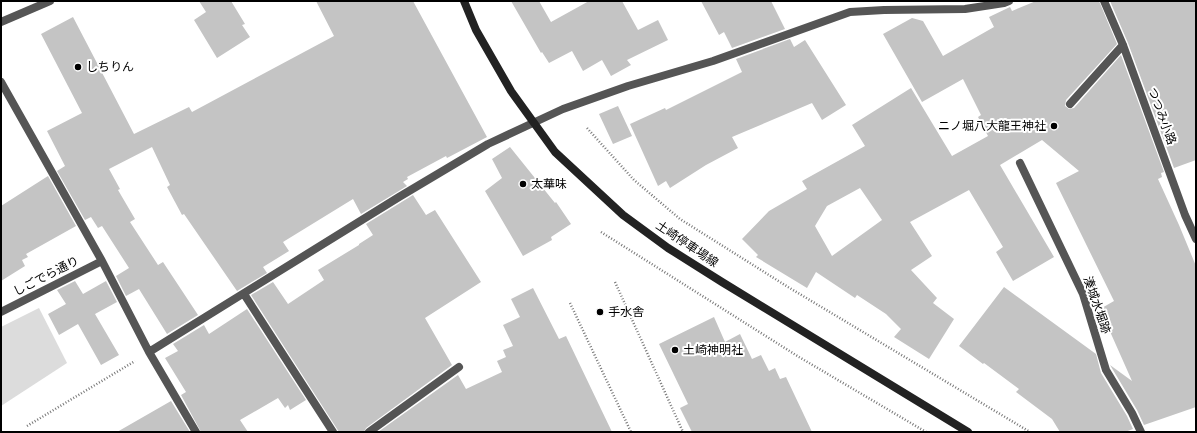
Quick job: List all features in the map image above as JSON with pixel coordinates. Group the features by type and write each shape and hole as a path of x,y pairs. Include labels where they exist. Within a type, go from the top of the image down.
{"main road":[{"name":"土崎停車場線","path":"464,1 476,30 511,91 555,152 623,215 668,248 722,282 968,432"}],"street":[{"path":"1,22 50,1"},
{"path":"149,352 399,197 488,144 563,109 628,86 713,62 850,12 965,9 1009,1"},
{"name":"つつみ小路","path":"1104,1 1123,45 1185,215 1196,239"},
{"path":"1070,104 1123,45"},
{"path":"1,82 102,261 149,352 196,432"},
{"name":"湊城水堀跡","path":"1020,163 1083,294 1106,370 1132,413 1141,432"},
{"name":"しごでら通り","path":"1,312 102,261"},
{"path":"244,294 333,432"},
{"path":"369,432 459,367"}],"path":[{"path":"587,128 634,180 680,219 788,287 1030,432"},
{"path":"600,232 799,357 926,432"},
{"path":"616,282 683,432"},
{"path":"570,303 631,432"},
{"path":"27,426 149,352"}],"shaded area":[{"path":"39,308 67,363 1,406 1,327"}],"building":[{"path":"199,1 231,1 245,24 242,25 250,37 217,58 194,20 206,12"},
{"path":"316,1 413,1 487,137 447,158 446,156 407,177 408,179 403,182 407,186 361,214 353,199 283,242 289,251 263,267 267,273 237,291 184,214 182,215 167,187 170,185 152,147 109,169 120,189 118,190 135,219 130,222 158,265 163,262 198,315 167,334 139,289 126,296 116,276 129,268 102,226 98,228 91,217 85,220 57,171 65,166 47,131 82,113 41,34 73,17 134,134 189,107 192,112 334,36"},
{"path":"511,1 539,1 551,22 589,1 622,1 638,30 658,20 668,40 627,60 631,65 611,76 602,60 583,71 572,51 549,63 542,52 541,53"},
{"path":"701,1 771,1 785,29 732,48 724,32 719,35"},
{"path":"1036,1 1099,1 1117,44 1066,100 1065,106 1069,109 1074,108 1121,55 1164,172 1161,173 1162,177 1158,179 1196,266 1196,407 1144,425 1137,410 1110,365 1132,381 1100,309 1114,301 1056,183 1079,171 1042,140 1000,165 1054,257 1013,281 996,252 1003,247 969,190 910,222 932,256 911,270 937,298 933,303 954,319 929,359 894,337 901,329 886,314 857,295 855,298 816,272 807,288 756,257 758,255 742,239 769,211 807,189 802,181 865,146 852,125 911,88 952,156 988,136 978,117 981,115 963,79 922,102 883,34 912,18 923,21 943,56 994,27 989,17 1010,7 1012,11","holes":["860,188 882,220 832,256 815,226 827,206"]},
{"path":"1110,1 1196,1 1196,160 1174,168 1128,43"},
{"path":"790,39 794,47 805,40 846,105 822,120 812,103 732,137 738,148 706,165 670,188 666,181 658,186 630,124 665,108 666,110 742,72 736,59"},
{"path":"618,106 632,136 613,144 599,114"},
{"path":"510,147 555,203 556,202 571,224 551,237 552,240 523,256 485,191 502,178 492,159"},
{"path":"48,176 76,226 26,254 28,257 22,260 25,266 1,281 1,206"},
{"path":"413,195 426,215 435,210 481,282 425,318 452,365 366,428 364,432 339,432 251,295 273,282 288,304 324,280 318,270 373,235 366,224"},
{"path":"75,281 83,294 106,281 117,302 95,314 119,355 101,365 78,324 59,335 48,314 66,304 57,290"},
{"path":"1004,287 1096,354 1101,373 1127,416 1133,429 1125,432 1060,432 1052,419 1016,392 1019,389 959,346"},
{"path":"533,288 559,339 566,336 612,432 378,432 458,375 466,389 502,372 497,361 506,357 503,350 513,346 503,325 520,317 511,299"},
{"path":"247,309 306,400 290,410 288,405 285,408 278,398 240,420 248,432 201,432 181,395 186,392 165,358 178,351 173,344 204,325 209,334"},
{"name":"土崎神明社","path":"714,317 725,342 740,334 752,359 761,355 769,371 775,368 780,379 786,377 812,432 692,432 680,408 688,404 659,344"},
{"path":"171,401 190,432 117,432"}],"place":[{"name":"しちりん","path":"78,67"},
{"name":"ニノ堀八大龍王神社","path":"1054,126"},
{"name":"太華味","path":"523,184"},
{"name":"手水舎","path":"600,312"},
{"name":"土崎神明社","path":"675,350"}]}
